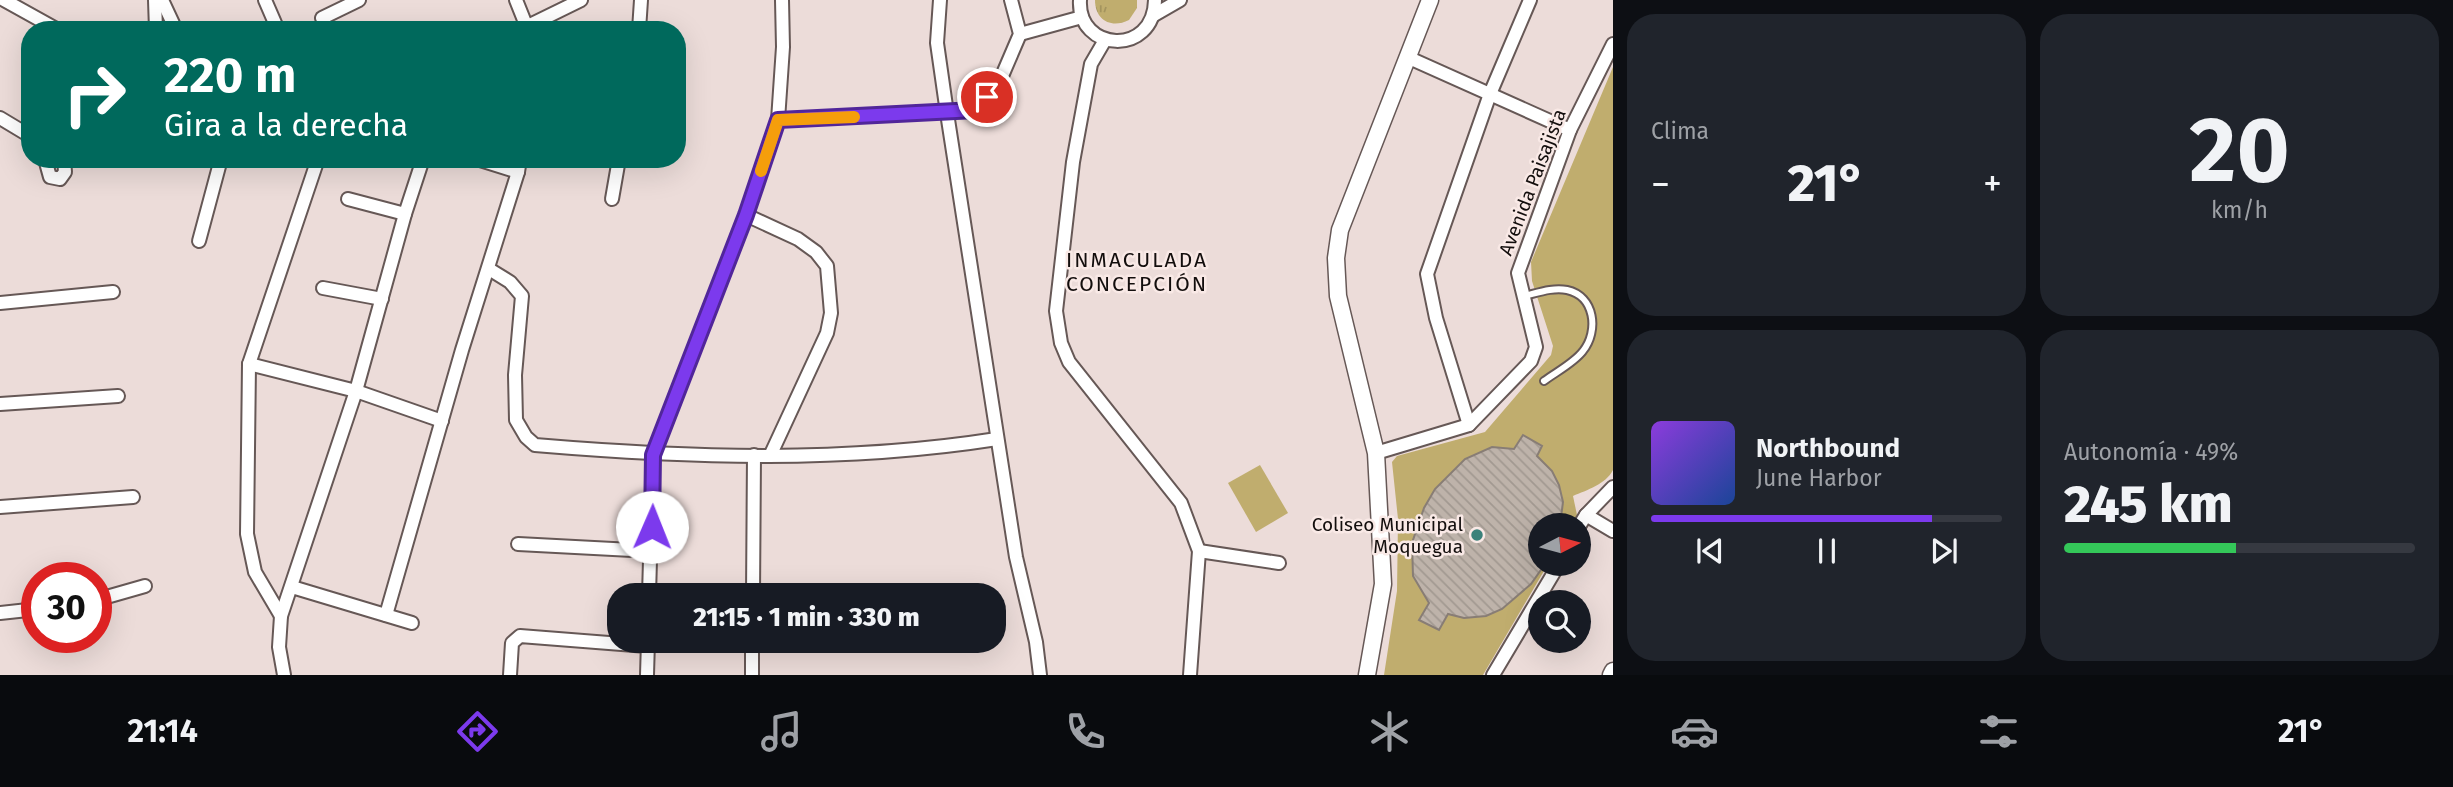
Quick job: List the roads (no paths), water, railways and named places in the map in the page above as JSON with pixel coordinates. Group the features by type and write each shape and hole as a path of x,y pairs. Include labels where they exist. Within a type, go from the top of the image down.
{"street":[{"path":"4,0 42,21"},
{"path":"155,0 156,21"},
{"path":"162,0 172,21"},
{"path":"265,0 274,21"},
{"path":"322,18 359,0"},
{"path":"516,0 525,21"},
{"path":"541,21 581,0"},
{"path":"640,21 641,0"},
{"path":"650,583 653,455 746,215 778,120 783,47 782,0"},
{"path":"940,0 937,43 947,113 1016,556 1036,642 1040,675"},
{"path":"778,120 976,110 999,83 1020,34 1011,0"},
{"path":"1080,0 1082,16 1088,27 1105,40 1116,42 1140,35 1149,26 1156,0"},
{"path":"1154,15 1180,0"},
{"path":"1367,675 1383,584 1376,453 1338,296 1336,258 1340,230 1430,0"},
{"path":"1469,425 1436,318 1427,274 1490,94 1530,0"},
{"path":"1020,34 1082,16"},
{"path":"1105,40 1091,64 1073,162 1056,311 1061,343 1069,362 1181,503 1199,551 1190,675"},
{"name":"Avenida Paisajista","path":"1376,453 1469,425 1531,361 1536,347 1518,273 1570,130 1613,44"},
{"path":"1407,57 1570,130"},
{"path":"0,118 21,131"},
{"path":"48,168 50,177 60,179 65,168"},
{"path":"199,241 219,168"},
{"path":"281,616 255,572 247,534 249,364 315,168"},
{"path":"284,675 279,647 281,616 356,391 420,168"},
{"path":"386,615 518,168"},
{"path":"612,199 618,168"},
{"path":"348,198 405,214"},
{"path":"746,215 798,239 816,252 827,266 831,313 827,333 770,456"},
{"path":"489,269 510,282 522,296 515,375 516,420 535,446 653,455 770,456 938,448 997,439"},
{"path":"323,288 382,299"},
{"path":"0,303 113,292"},
{"path":"249,364 356,391 442,421"},
{"path":"0,404 118,396"},
{"path":"753,583 754,455"},
{"path":"1589,513 1613,487"},
{"path":"0,507 132,497"},
{"path":"1591,519 1613,531"},
{"path":"518,544 651,551"},
{"path":"1199,551 1279,563"},
{"path":"1493,675 1552,576"},
{"path":"112,595 145,586"},
{"path":"292,587 412,623"},
{"path":"0,613 21,611"},
{"path":"510,675 512,643 520,636 607,641"},
{"path":"647,653 647,675"},
{"path":"752,653 752,675"}],"lane":[{"path":"1524,296 1566,289 1580,295 1593,317 1592,334 1582,352 1544,381"}],"place":[{"name":"Coliseo Municipal Moquegua","path":"1477,535"}],"district":[{"name":"INMACULADA CONCEPCIÓN","path":"1137,272"}]}
